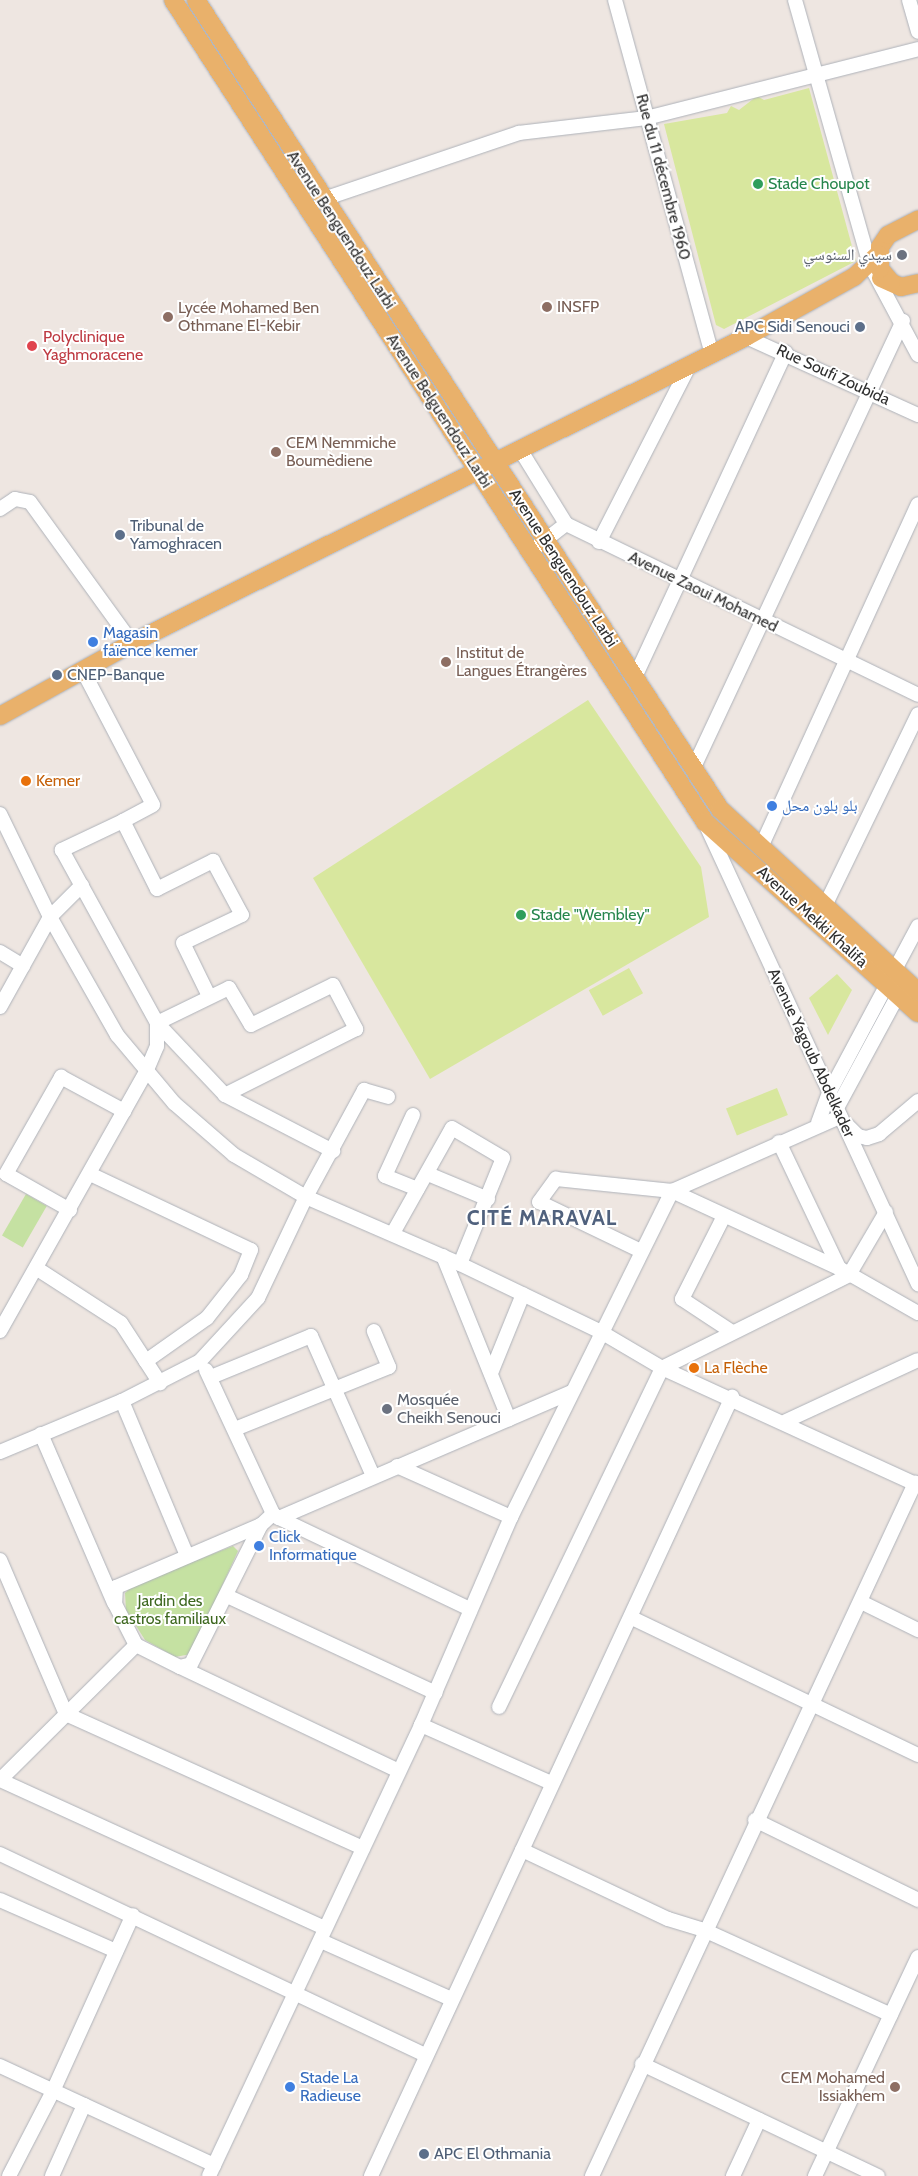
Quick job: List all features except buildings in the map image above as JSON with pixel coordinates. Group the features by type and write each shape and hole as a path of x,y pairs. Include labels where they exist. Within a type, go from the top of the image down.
{"main road":[{"name":"Avenue Belguendouz Larbi","path":"173,0 487,468 530,552 705,822"},
{"name":"Avenue Benguendouz Larbi","path":"196,0 487,468 545,541 720,809"},
{"path":"0,716 132,643 521,452 746,337 874,265 888,235 918,220"},
{"path":"874,265 890,291 914,285"},
{"name":"Avenue Mekki Khalifa","path":"720,809 761,847 821,914"},
{"name":"Avenue Mekki Khalifa","path":"705,822 901,980 918,1013"}],"street":[{"name":"Rue du 11 décembre 1960","path":"615,0 712,354"},
{"path":"795,0 815,78 874,265"},
{"path":"909,0 918,32"},
{"path":"321,200 519,133 646,118 815,78 918,49"},
{"path":"890,291 918,355"},
{"path":"694,769 765,621 903,321"},
{"name":"Rue Soufi Zoubida","path":"746,337 786,352 918,415"},
{"path":"635,677 786,352"},
{"path":"599,542 689,366"},
{"name":"Avenue Zaoui Mohamed","path":"521,452 566,524 679,581 918,695"},
{"path":"0,509 15,499 30,502 132,643"},
{"path":"761,847 844,661 918,504"},
{"path":"530,552 566,524"},
{"path":"82,669 153,805 62,850 157,1023 225,1095 333,1151"},
{"path":"821,914 918,714"},
{"path":"0,814 50,917 117,1035 146,1072 234,1155 306,1196 444,1256 601,1332 662,1368 786,1421 916,1484 861,1602 810,1702 592,2176"},
{"path":"123,821 157,889 213,861 242,915 183,943 209,996"},
{"name":"Avenue Yagoub Abdelkader","path":"705,822 918,1284"},
{"path":"0,1007 50,917 82,886"},
{"path":"0,2066 84,2105 212,2170 436,1693 470,1609 511,1517 571,1392 672,1191 779,1142 838,1112 901,980 918,926"},
{"path":"0,952 23,966"},
{"path":"818,1123 829,1093 901,980"},
{"path":"157,1023 209,996 229,988 251,1025 333,986 356,1029 225,1095"},
{"path":"0,1331 70,1210 146,1072 157,1046 157,1023"},
{"path":"70,1210 6,1174 61,1077 124,1112"},
{"path":"0,1452 122,1401 200,1361 258,1298 306,1196 333,1151 364,1090 388,1097"},
{"path":"838,1112 858,1136 867,1138 879,1134 918,1101"},
{"path":"413,1115 385,1176 417,1189"},
{"path":"393,1233 417,1189 428,1174 452,1128 503,1158 488,1200 460,1264"},
{"path":"779,1142 844,1272"},
{"path":"90,1174 251,1250 241,1275 207,1318 146,1361"},
{"path":"428,1174 488,1200"},
{"path":"641,1251 539,1202 556,1178 672,1191 844,1272 918,1313"},
{"path":"499,1707 662,1368 844,1272 886,1212"},
{"path":"724,1216 682,1299 732,1332"},
{"path":"444,1256 509,1419"},
{"path":"36,1268 121,1323 160,1383"},
{"path":"491,1373 523,1294"},
{"path":"235,1429 337,1390 389,1367 374,1331"},
{"path":"211,1377 311,1336 337,1390 373,1476"},
{"path":"786,1421 918,1360"},
{"path":"200,1361 211,1377 276,1516 470,1609"},
{"path":"115,1604 116,1587 124,1581 571,1392"},
{"path":"371,2176 551,1784 632,1618 732,1397"},
{"path":"122,1401 186,1554"},
{"path":"41,1434 115,1604 136,1645 399,1771"},
{"path":"397,1466 511,1517"},
{"path":"180,1667 199,1654 261,1524"},
{"path":"0,1560 66,1714 363,1848"},
{"path":"227,1596 436,1693"},
{"path":"861,1602 918,1630"},
{"path":"632,1618 810,1702 918,1756"},
{"path":"136,1645 0,1780 323,1935 451,1999"},
{"path":"421,1725 551,1784"},
{"path":"755,1820 918,1900"},
{"path":"522,1850 668,1919 704,1930 891,2014"},
{"path":"0,1854 296,1990 426,2055"},
{"path":"0,1900 116,1951"},
{"path":"8,2176 53,2091 132,1915"},
{"path":"815,2176 918,1958"},
{"path":"642,2064 878,2176"},
{"path":"52,2176 84,2105"},
{"path":"733,2176 759,2120"}],"green space":[{"name":"Stade Choupot","path":"809,88 856,261 724,329 716,325 664,124 727,113 731,106 739,110 757,96 764,100"},
{"path":"588,700 701,867 709,917 430,1079 313,878"},
{"path":"629,968 643,993 603,1016 589,990"},
{"path":"837,974 852,990 828,1035 809,998"},
{"path":"777,1088 788,1115 737,1135 726,1109"},
{"path":"26,1194 47,1206 23,1248 2,1236"},
{"name":"Jardin des castros familiaux","path":"233,1546 238,1551 191,1654 175,1657 145,1640 126,1610 125,1593 133,1585"}],"place":[{"name":"Stade Choupot","path":"758,184"},
{"name":"سيدي السنوسي","path":"902,255"},
{"name":"INSFP","path":"547,307"},
{"name":"Lycée Mohamed Ben Othmane El-Kebir","path":"168,317"},
{"name":"APC Sidi Senouci","path":"860,327"},
{"name":"Polyclinique Yaghmoracene","path":"32,346"},
{"name":"CEM Nemmiche Boumèdiene","path":"276,452"},
{"name":"Tribunal de Yamoghracen","path":"120,535"},
{"name":"Magasin faïence kemer","path":"93,642"},
{"name":"Institut de Langues Étrangères","path":"446,662"},
{"name":"CNEP-Banque","path":"57,675"},
{"name":"Kemer","path":"26,781"},
{"name":"بلو بلون محل","path":"772,806"},
{"name":"Stade \"Wembley\"","path":"521,915"},
{"name":"La Flèche","path":"694,1368"},
{"name":"Mosquée Cheikh Senouci","path":"387,1409"},
{"name":"Click Informatique","path":"259,1546"},
{"name":"Stade La Radieuse","path":"290,2087"},
{"name":"CEM Mohamed Issiakhem","path":"895,2087"},
{"name":"APC El Othmania","path":"424,2154"}],"district":[{"name":"CITÉ MARAVAL","path":"542,1218"}]}
